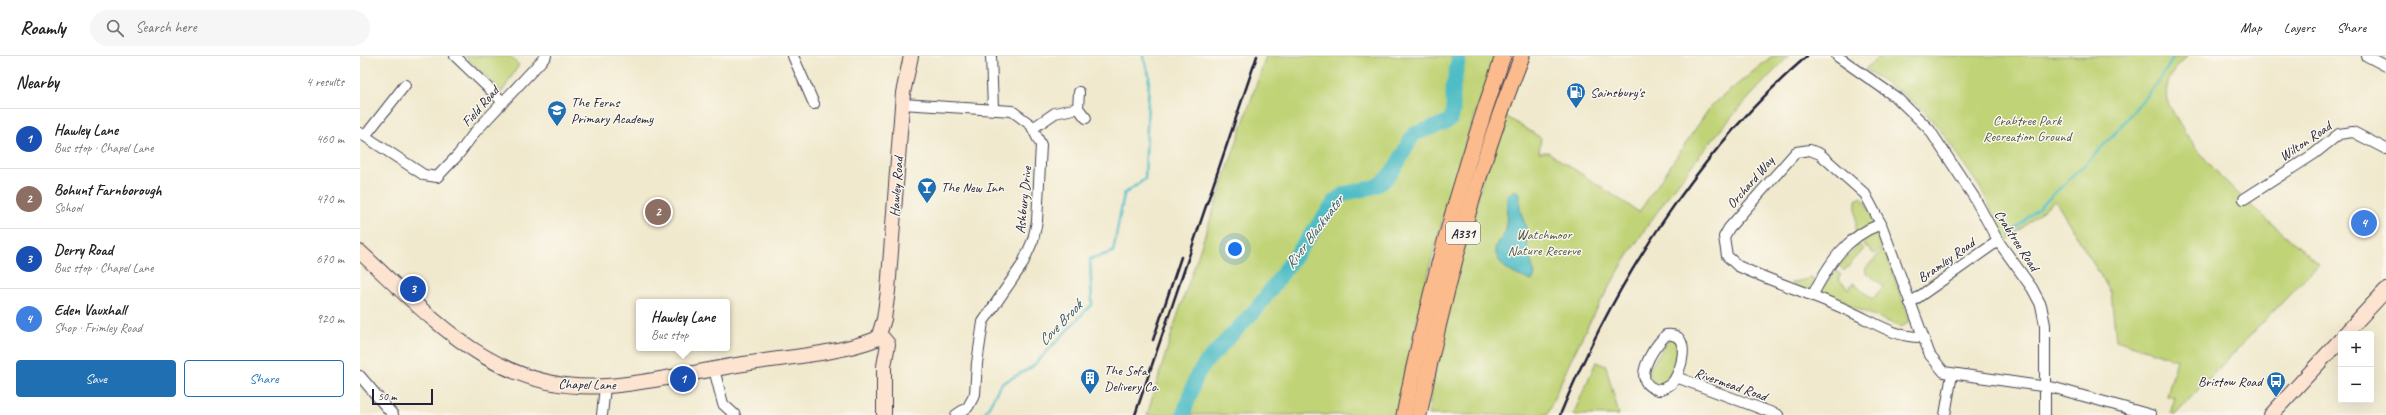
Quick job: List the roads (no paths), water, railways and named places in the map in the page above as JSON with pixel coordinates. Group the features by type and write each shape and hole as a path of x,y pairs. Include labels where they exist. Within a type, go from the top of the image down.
{"main road":[{"name":"A331","path":"1404,415 1416,354 1451,215 1503,56"},
{"name":"A331","path":"1419,415 1460,241 1482,168 1522,56"}],"street":[{"path":"455,56 503,102"},
{"name":"Field Road","path":"362,135 424,175 437,177 546,56"},
{"path":"793,56 814,104"},
{"name":"Hawley Road","path":"884,415 884,366 879,345 884,319 902,104 911,56"},
{"path":"991,56 993,108"},
{"name":"Crabtree Road","path":"1837,56 1897,98 1929,129 1974,197 1998,241 2032,288 2041,305 2045,325 2045,415"},
{"path":"2367,56 2386,66"},
{"path":"362,135 405,84"},
{"path":"1079,92 1078,108 1086,118"},
{"name":"Ashbury Drive","path":"902,104 993,108 1018,113 1033,128 1038,137 1042,154 1036,230 1022,264 983,322 977,363 975,394 968,407 956,415"},
{"path":"1033,128 1055,113 1078,108"},
{"name":"Wilton Road","path":"2244,199 2314,154 2339,134 2353,132 2386,149"},
{"name":"Orchard Way","path":"1923,337 1910,338 1896,334 1849,310 1738,266 1727,256 1724,246 1724,237 1730,226 1796,152 1803,150 1815,152 1836,167 1865,194 1881,224 1923,337 1938,367 1944,372 1952,374 2045,387"},
{"path":"1812,296 1825,271 1854,236 1866,229 1881,224"},
{"name":"Bramley Road","path":"1910,303 1998,241"},
{"name":"Chapel Lane","path":"360,252 436,322 459,341 495,364 533,379 579,387 605,386 856,347 879,345"},
{"path":"2348,331 2386,290"},
{"name":"Rivermead Road","path":"1666,335 1676,335 1683,343 1684,349 1676,377 1671,384 1659,390 1652,388 1644,381 1643,370 1666,335"},
{"path":"2271,415 2338,341"},
{"path":"714,369 723,404 735,415"},
{"path":"1945,415 1952,374"},
{"path":"360,376 393,415"},
{"name":"Rivermead Road","path":"1676,377 1778,415"},
{"path":"602,415 605,386"},
{"path":"2045,387 2066,390 2151,415"}],"water":[{"path":"1514,190 1520,193 1520,209 1526,228 1528,251 1535,275 1532,281 1508,270 1499,261 1496,255 1495,248 1506,231 1507,197"}],"waterway":[{"name":"Cove Brook","path":"984,415 1001,384 1032,367 1092,304 1090,259 1113,252 1124,194 1145,179 1149,75 1143,56"},
{"name":"River Blackwater","path":"1183,415 1197,375 1207,361 1258,307 1336,200 1347,193 1370,188 1381,183 1392,172 1414,134 1445,123 1451,119 1453,112 1453,88 1459,56"},
{"path":"2009,235 2102,147 2154,87 2174,56"}],"railway":[{"path":"1135,415 1257,56"},
{"path":"1560,415 1606,317 1633,268 1663,222 1695,177 1730,134 1767,93 1807,56"},
{"path":"1153,340 1181,257"}],"place":[{"name":"Sainsbury's","path":"1576,109"},
{"name":"The Ferns Primary Academy","path":"557,127"},
{"name":"The New Inn","path":"927,204"},
{"name":"Bohunt Farnborough","path":"658,212"},
{"name":"Eden Vauxhall","path":"2364,223"},
{"name":"Derry Road","path":"413,289"},
{"name":"Hawley Lane","path":"683,379"},
{"name":"The Sofa Delivery Co.","path":"1090,395"},
{"name":"Bristow Road","path":"2276,398"}],"park label":[{"name":"Crabtree Park Recreation Ground","path":"2027,128"},
{"name":"Watchmoor Nature Reserve","path":"1544,242"}]}
